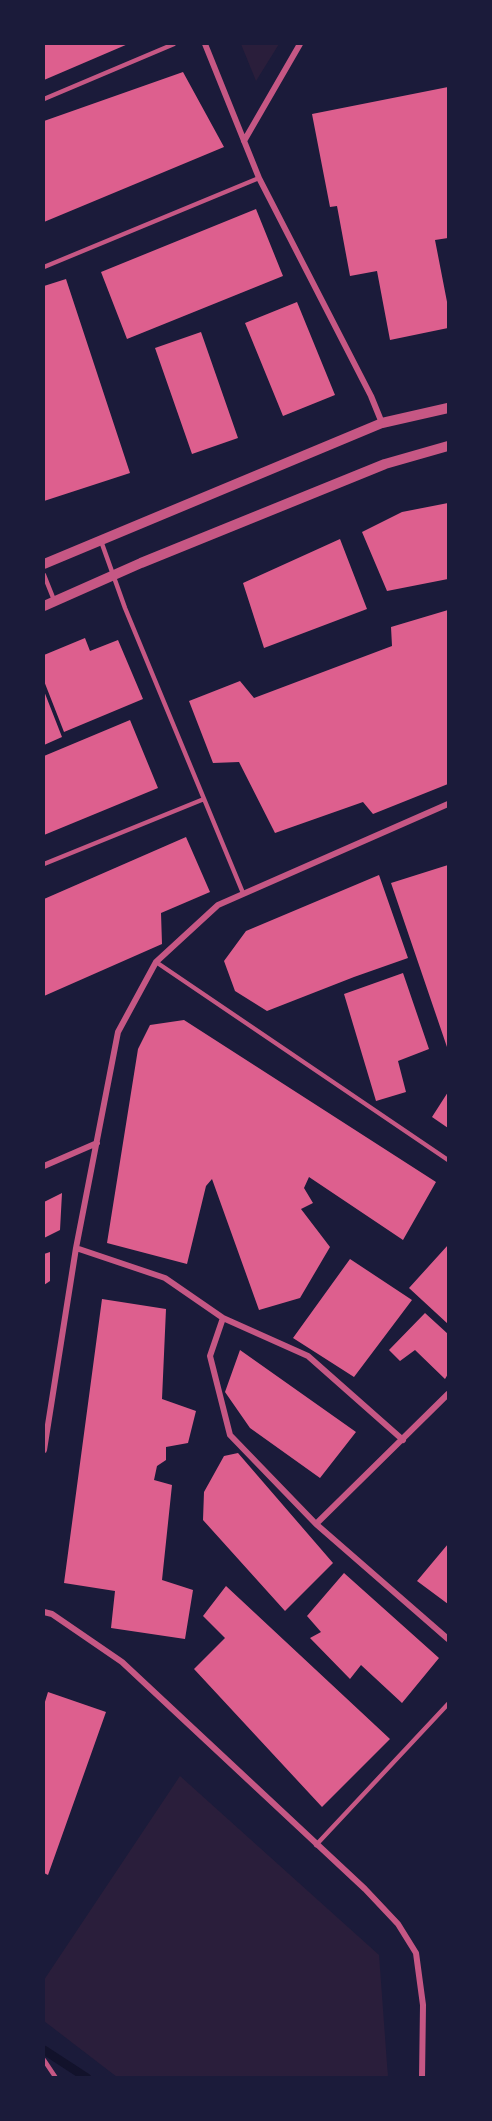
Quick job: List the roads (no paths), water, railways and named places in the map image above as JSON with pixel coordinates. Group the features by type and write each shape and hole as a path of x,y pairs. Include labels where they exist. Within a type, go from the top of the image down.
{"street":[{"path":"205,44 259,178 382,423"},
{"path":"244,141 300,44"},
{"path":"44,564 382,423 448,408"},
{"path":"44,606 113,575 385,464 448,446"},
{"path":"44,1450 76,1248 118,1032 156,962 218,905 448,804"},
{"path":"44,1166 97,1143"},
{"path":"76,1248 165,1278 223,1318 308,1356 402,1440"},
{"path":"223,1318 210,1356 230,1434 316,1524 389,1585 448,1639"},
{"path":"316,1524 448,1394"},
{"path":"44,1612 52,1614 122,1662 365,1889 399,1924 416,1953 423,2005 422,2078"}],"lane":[{"path":"44,99 174,44"},
{"path":"44,267 259,178"},
{"path":"101,541 243,893"},
{"path":"44,575 54,601"},
{"path":"44,864 204,799"},
{"path":"156,962 448,1160"},
{"path":"316,1845 448,1704"},
{"path":"44,2060 56,2078"}],"waterway":[{"path":"44,2050 87,2078"}]}
